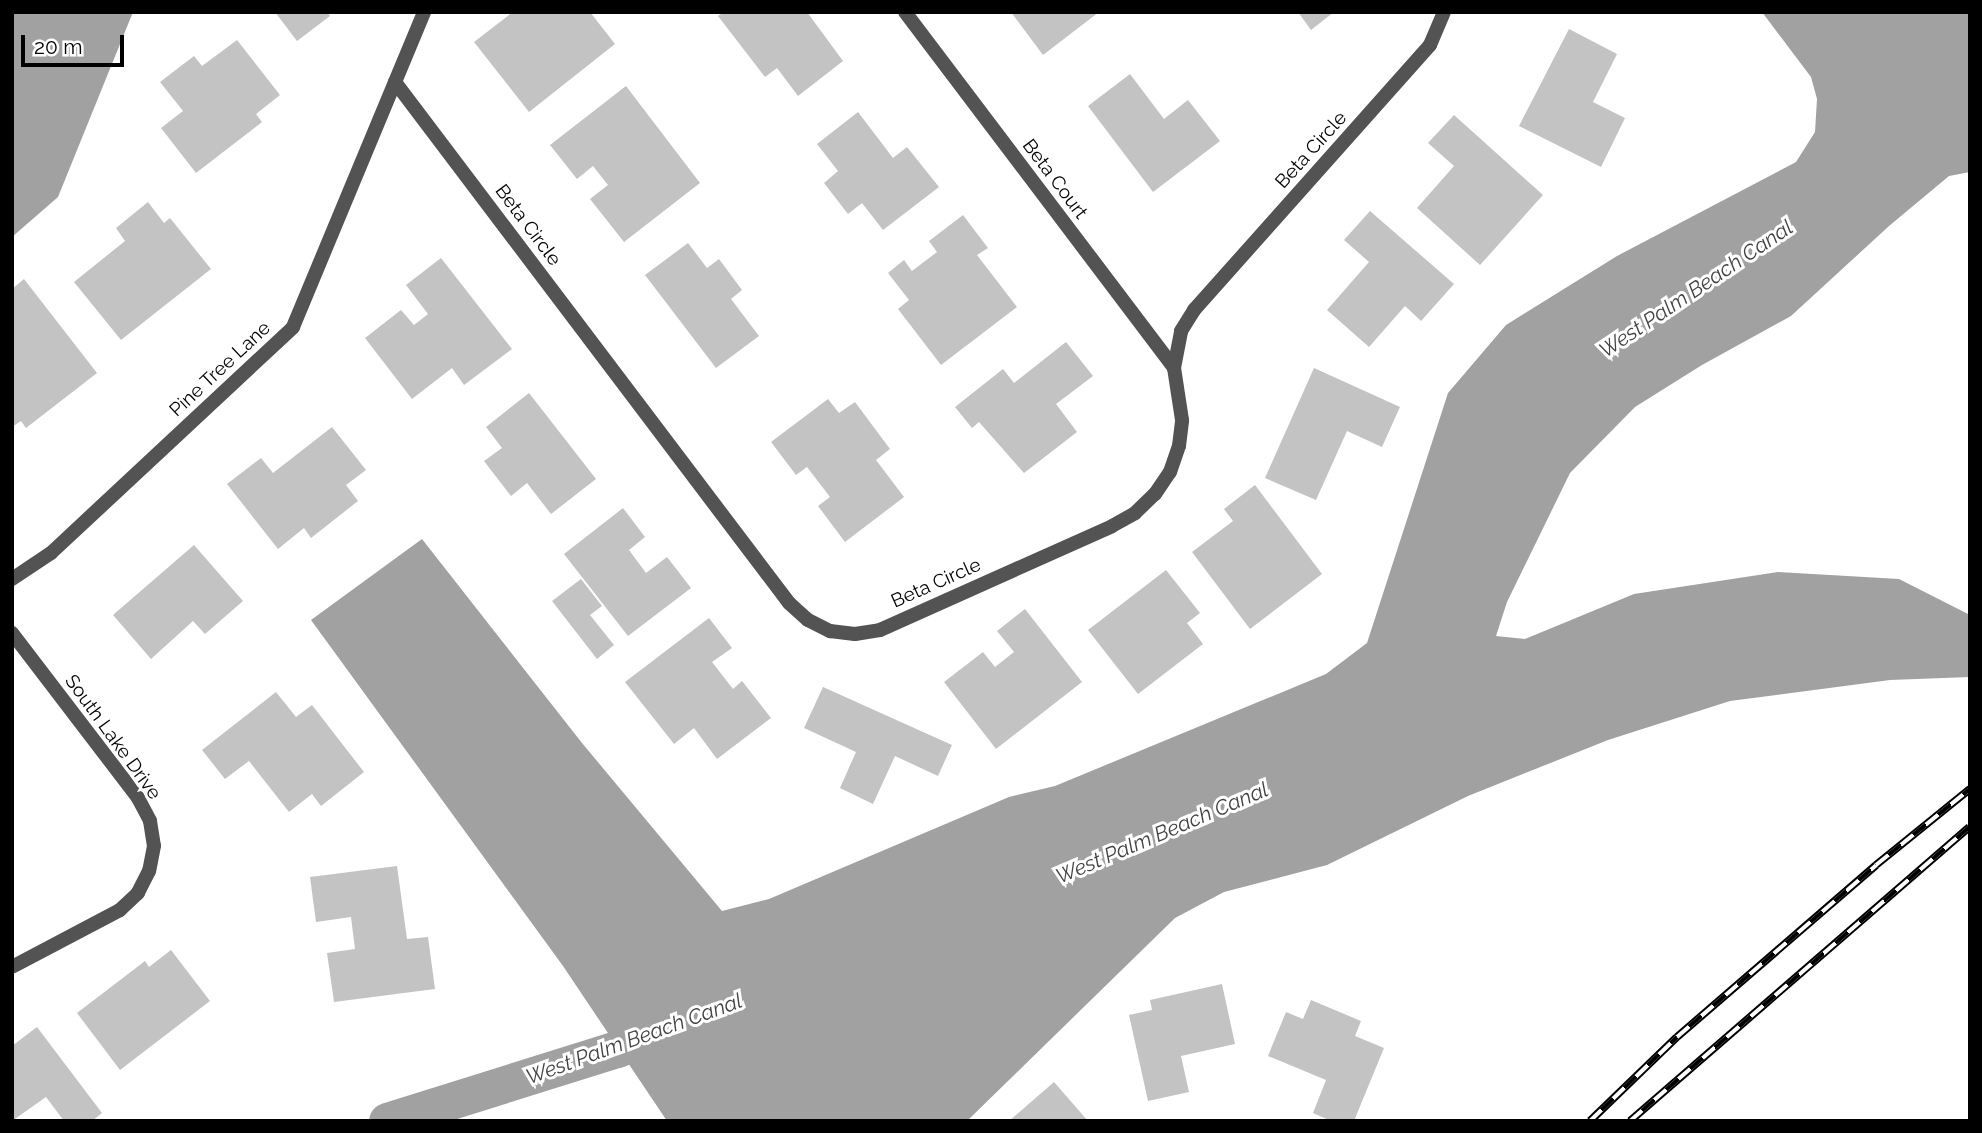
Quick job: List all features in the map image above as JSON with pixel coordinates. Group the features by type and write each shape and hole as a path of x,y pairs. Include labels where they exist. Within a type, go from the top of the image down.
{"street":[{"name":"Pine Tree Lane","path":"12,579 51,553 293,327 424,12"},
{"name":"Beta Court","path":"905,12 1174,369"},
{"name":"Beta Circle","path":"395,82 789,603 808,620 830,631 855,634 880,629 1112,526 1135,513 1155,494 1170,472 1179,446 1182,420 1174,369 1181,331 1194,310 1430,45 1444,12"},
{"name":"South Lake Drive","path":"12,633 138,798 150,821 154,846 149,871 138,893 120,910 12,967"}],"water":[{"path":"12,12 133,12 58,197 12,237"},
{"path":"1762,12 1970,12 1970,172 1949,176 1889,226 1791,316 1702,365 1635,407 1570,473 1507,602 1496,636 1525,639 1634,594 1778,572 1899,579 1970,615 1970,677 1890,680 1730,701 1608,740 1468,796 1327,865 1224,892 1175,918 967,1121 667,1121 563,966 311,620 422,539 582,743 722,911 769,899 1009,797 1055,786 1326,674 1367,643 1448,393 1506,325 1617,256 1796,162 1815,132 1817,99 1811,77"}],"building":[{"path":"275,12 327,12 330,16 297,41"},
{"path":"513,12 590,12 615,44 529,112 474,42"},
{"path":"724,12 807,12 843,61 798,96 777,68 765,77 718,16"},
{"path":"1011,12 1099,12 1043,55"},
{"path":"1298,12 1334,12 1311,30"},
{"path":"1569,29 1617,54 1593,102 1625,118 1601,167 1519,126"},
{"path":"237,40 280,95 256,114 262,122 196,173 161,128 183,111 160,82 194,56 202,66"},
{"path":"1130,74 1164,119 1188,100 1220,141 1153,192 1088,106"},
{"path":"626,86 700,183 624,242 590,199 608,185 593,166 577,179 550,145"},
{"path":"858,112 893,158 907,147 939,187 883,230 862,203 848,214 824,183 838,171 817,144"},
{"path":"1454,115 1543,195 1480,265 1417,208 1454,166 1428,143"},
{"path":"148,202 164,223 170,218 211,269 121,340 74,282 125,241 116,228"},
{"path":"1370,211 1454,284 1421,321 1405,306 1369,347 1327,310 1369,262 1344,240"},
{"path":"963,215 988,248 977,255 1017,307 941,365 898,309 909,300 888,273 904,260 912,271 937,252 929,241"},
{"path":"688,243 707,268 719,259 742,290 731,299 759,336 716,368 645,275"},
{"path":"441,258 512,349 464,385 452,368 412,399 365,338 401,310 414,325 428,314 406,285"},
{"path":"24,279 97,373 26,428 21,421 12,427 12,289"},
{"path":"1066,342 1093,376 1056,404 1077,432 1024,473 979,422 972,428 955,407 1003,369 1014,383"},
{"path":"1314,368 1400,407 1382,447 1347,431 1316,500 1265,478"},
{"path":"529,393 596,479 551,514 527,483 511,496 484,461 502,448 486,427"},
{"path":"828,399 839,413 855,402 890,449 876,460 904,497 845,542 818,506 830,497 807,467 796,475 771,442"},
{"path":"332,427 366,470 346,485 358,501 311,538 304,528 278,549 227,484 261,458 273,473"},
{"path":"1255,485 1322,574 1250,629 1192,552 1233,521 1224,509"},
{"path":"623,508 645,537 629,550 646,573 667,557 691,588 628,636 564,554"},
{"path":"194,545 243,601 205,634 193,621 151,659 113,615"},
{"path":"1166,570 1200,613 1187,623 1203,644 1138,694 1088,630"},
{"path":"581,579 602,606 590,615 614,645 597,659 552,601"},
{"path":"1025,609 1082,682 996,749 944,682 983,652 995,667 1014,652 997,631"},
{"path":"709,618 732,648 712,662 733,689 742,681 771,718 717,759 694,728 674,744 625,682"},
{"path":"823,687 952,745 938,776 895,756 873,804 840,788 856,752 804,728"},
{"path":"276,692 296,717 312,705 364,772 321,806 312,794 289,812 249,761 225,779 202,750"},
{"path":"397,866 407,939 428,937 435,989 334,1002 327,953 355,949 351,917 316,922 310,877"},
{"path":"171,950 210,1001 120,1070 77,1013 145,961 149,967"},
{"path":"1222,984 1235,1044 1181,1056 1189,1092 1148,1101 1129,1015 1152,1010 1150,1000"},
{"path":"1311,1000 1361,1021 1355,1036 1384,1048 1354,1121 1331,1121 1313,1113 1326,1080 1268,1056 1286,1012 1303,1019"},
{"path":"37,1027 102,1113 92,1121 64,1121 46,1097 12,1121 12,1046"},
{"path":"1054,1082 1088,1121 1009,1121"}],"waterway":[{"name":"West Palm Beach Canal","path":"387,1121 617,1049 662,1031"}],"railway":[{"path":"1590,1121 1677,1037 1876,865 1970,789"},
{"path":"1630,1121 1970,827"}]}
